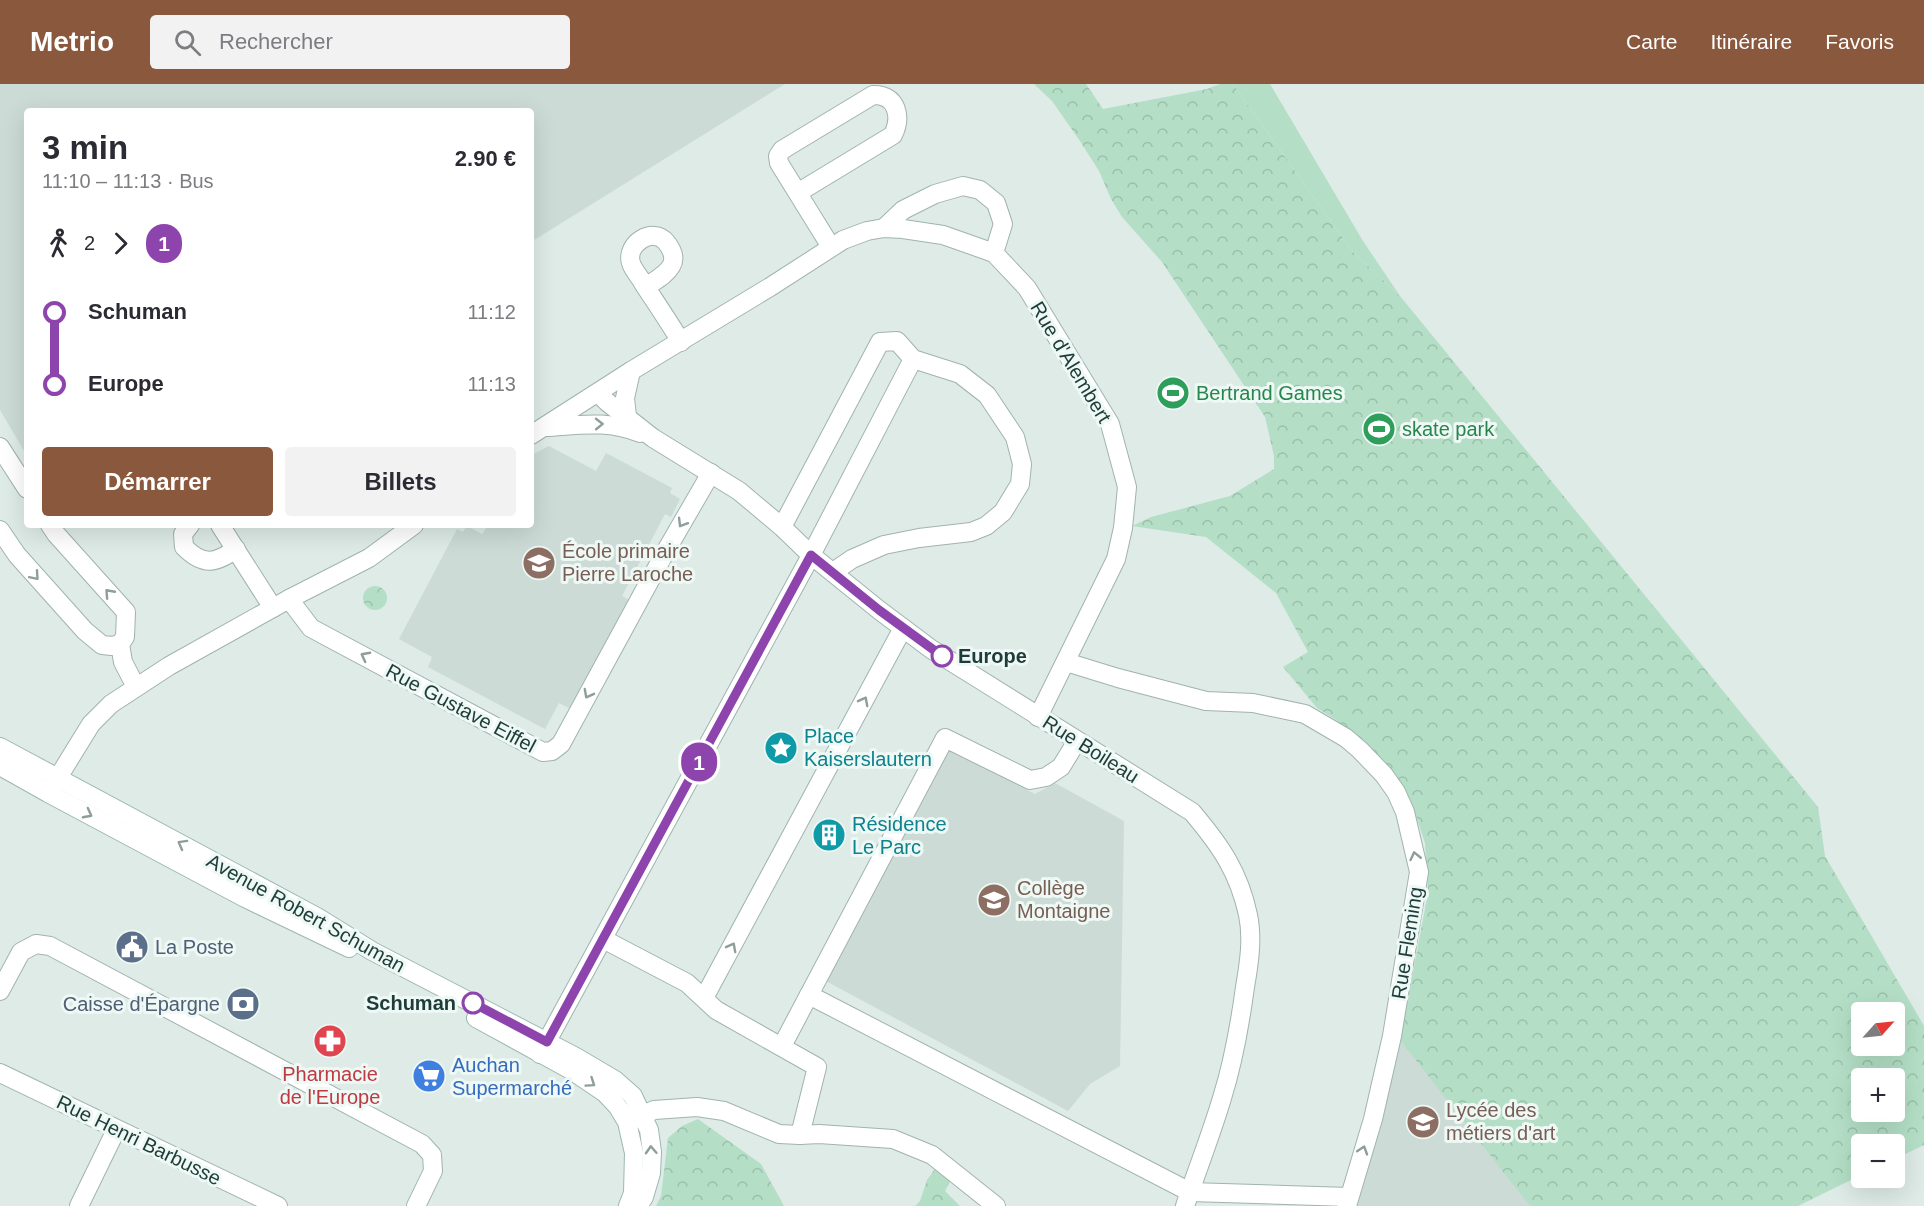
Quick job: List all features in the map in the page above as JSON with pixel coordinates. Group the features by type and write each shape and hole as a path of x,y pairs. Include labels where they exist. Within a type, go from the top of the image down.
{"street":[{"path":"799,192 893,135 898,125 898,114 888,98 873,95 782,150 778,156 779,163 831,247"},
{"name":"Rue d'Alembert","path":"884,228 903,210 935,194 963,186 980,190 996,203 1003,224 994,253"},
{"name":"Rue d'Alembert","path":"537,431 843,240 867,231 884,228 942,235 994,253 1027,288 1110,424 1127,487 1123,528 1116,559 1038,717"},
{"path":"646,287 681,342"},
{"path":"782,527 880,342 897,341 913,359 960,374 987,395 1015,437 1022,464 1020,484 1003,512 986,526 971,532 884,545 852,559 833,572"},
{"path":"544,1048 811,555 913,359"},
{"path":"627,416 625,398 631,371"},
{"name":"Rue Boileau","path":"598,393 653,438"},
{"name":"Rue Boileau","path":"537,431 610,424 625,426 653,438 739,491 811,555 931,649 1192,812 1226,854 1237,879 1249,918 1250,956 1223,1096 1188,1199"},
{"path":"0,447 24,484"},
{"name":"Rue Gustave Eiffel","path":"281,604 311,628 543,752 552,751 561,744 711,473"},
{"path":"0,530 17,555 85,631 102,645 120,644 125,637 126,612 52,528"},
{"path":"188,528 183,534 184,547 194,557 212,561 225,557 236,549"},
{"path":"222,528 236,549 281,604"},
{"path":"48,794 99,714 169,666 369,558 410,528"},
{"path":"704,998 903,628"},
{"path":"120,644 123,662 136,687"},
{"name":"Rue Fleming","path":"1066,662 1128,681 1206,700 1253,703 1305,714 1346,738 1360,750 1384,775 1396,792 1405,812 1419,872 1392,1036 1373,1119 1348,1202"},
{"path":"782,1046 945,738 1029,780 1046,777 1061,767 1077,741"},
{"name":"Avenue Robert Schuman","path":"0,747 317,917 544,1048 605,1093 618,1107 642,1116 649,1130 652,1152 651,1173 644,1197 638,1206"},
{"name":"Avenue Robert Schuman","path":"0,766 48,794 246,898 372,958 544,1048"},
{"path":"603,939 687,983 716,1010 817,1066 800,1136"},
{"path":"0,991 21,952 36,944 50,946 60,951 422,1144 432,1155 433,1171 416,1206"},
{"path":"809,995 1188,1199 1348,1202"},
{"name":"Rue Henri Barbusse","path":"0,1073 278,1206"},
{"path":"642,1116 697,1107 724,1111 779,1134 893,1139 932,1155 996,1206"},
{"name":"Avenue Robert Schuman","path":"628,1206 633,1193 634,1153 642,1116"},
{"path":"79,1206 116,1130"}],"shaded area":[{"path":"0,84 785,84 534,240 534,108 24,108 24,451 0,410"},
{"name":"École primaire Pierre Laroche","path":"549,446 596,471 606,453 672,488 670,493 680,499 671,517 665,514 622,596 631,601 573,710 559,703 545,729 428,667 432,657 399,639 457,529 463,532 466,528 471,528 482,534 486,528 534,528 534,454"},
{"name":"Collège Montaigne","path":"946,748 1035,794 1055,783 1124,821 1120,1066 1090,1084 1068,1111 824,980"},
{"name":"Lycée des métiers d'art","path":"1402,1037 1532,1206 1356,1206"}],"green space":[{"path":"1034,84 1086,84 1103,109 1207,89 1220,84 1233,84 1353,252 1400,296 1818,807 1825,856 1924,1026 1924,1145 1905,1154 1905,1134 1851,1134 1851,1180 1798,1206 1530,1206 1400,1040 1428,893 1425,843 1404,788 1390,767 1360,738 1317,708 1283,667 1308,652 1276,593 1206,537 1132,526 1151,517 1230,496 1274,469 1274,456 1265,417 1162,262 1122,217 1099,171 1052,101"},
{"path":"1233,84 1270,84 1363,241 1400,296 1353,252"},
{"path":"370,586 380,586 387,593 387,603 380,610 370,610 363,603 363,593"},
{"path":"698,1119 761,1164 784,1206 656,1206 661,1196 668,1138 682,1126"},
{"path":"935,1169 950,1181 945,1191 960,1206 915,1206 920,1201 927,1180"}],"bus line":[{"name":"1","path":"473,1003 547,1042 811,555 879,610 942,656"}],"place":[{"name":"Bertrand Games","path":"1173,393"},
{"name":"skate park","path":"1379,429"},
{"name":"École primaire Pierre Laroche","path":"539,563"},
{"name":"Europe","path":"942,656"},
{"name":"Place Kaiserslautern","path":"781,748"},
{"name":"Résidence Le Parc","path":"829,835"},
{"name":"Collège Montaigne","path":"994,900"},
{"name":"La Poste","path":"132,947"},
{"name":"Schuman","path":"473,1003"},
{"name":"Caisse d'Épargne","path":"243,1004"},
{"name":"Pharmacie de l'Europe","path":"330,1041"},
{"name":"Auchan Supermarché","path":"429,1076"},
{"name":"Lycée des métiers d'art","path":"1423,1122"}]}
